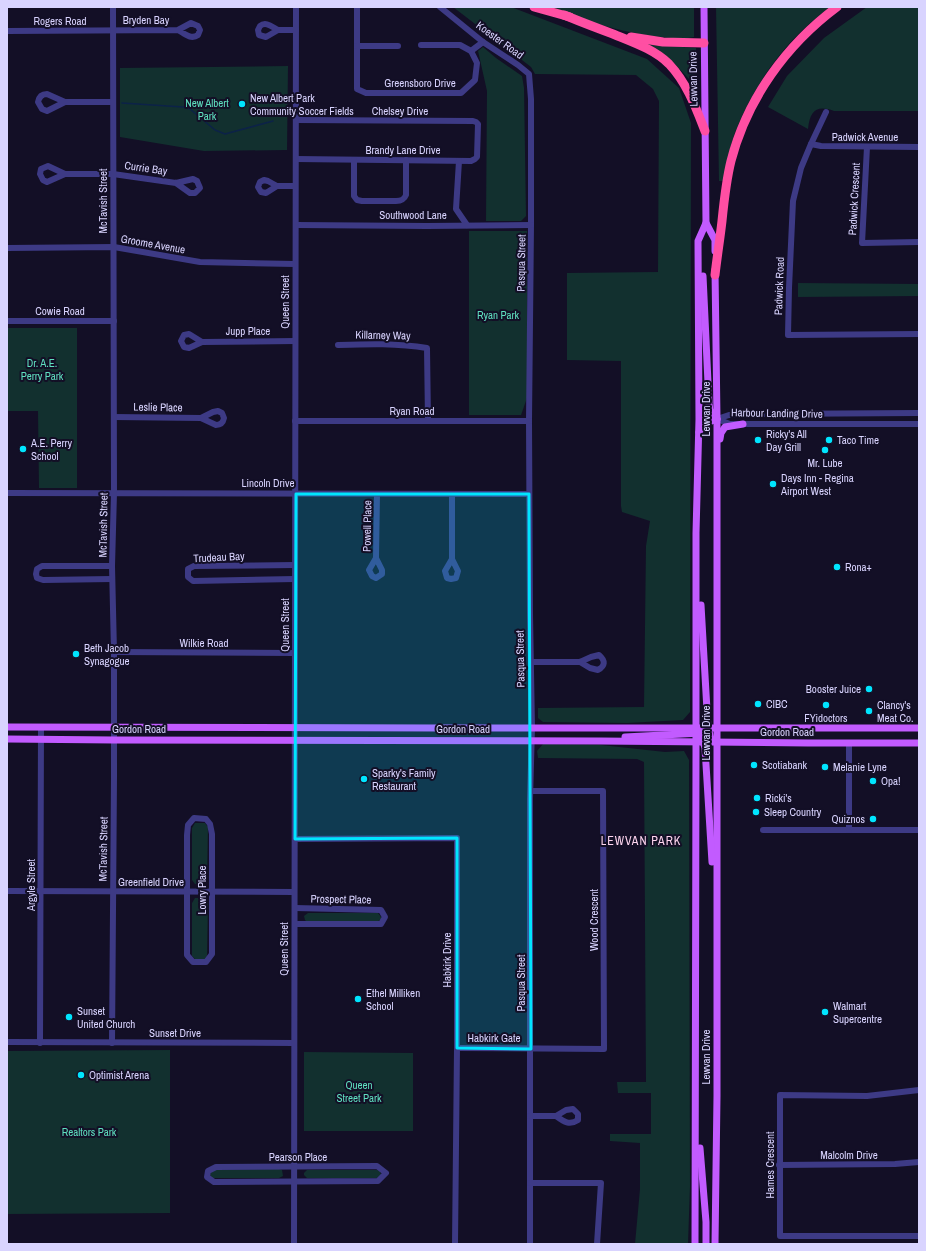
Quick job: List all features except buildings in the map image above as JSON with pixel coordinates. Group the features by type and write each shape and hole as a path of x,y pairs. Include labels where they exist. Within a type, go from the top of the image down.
{"highway":[{"path":"534,7 564,15 605,30 634,38 663,42 704,43"},
{"path":"715,275 728,172 737,141 749,111 778,64 806,33 837,7"},
{"path":"564,15 634,43 659,55 677,74 689,92 705,131"}],"main road":[{"name":"Lewvan Drive","path":"697,732 696,533 698,434 698,241 706,223 704,7"},
{"name":"Lewvan Drive","path":"706,223 715,240 717,419 717,1104 715,1244"},
{"path":"698,241 703,282 709,404 710,410 717,419 710,421 702,427 698,434"},
{"path":"717,485 721,433 725,427 743,424"},
{"path":"696,533 709,730 712,740 717,742"},
{"name":"Gordon Road","path":"7,726 114,728 532,728 697,732 717,728 919,728"},
{"path":"601,741 612,738 697,732 705,755 716,928"},
{"name":"Gordon Road","path":"7,739 532,740 919,743"},
{"name":"Lewvan Drive","path":"695,1244 695,1092 700,742"},
{"path":"695,1092 702,1166 706,1244"}],"street":[{"name":"McTavish Street","path":"112,1043 114,740 112,579 114,493 113,7"},
{"name":"Queen Street","path":"294,1244 296,7"},
{"name":"Greensboro Drive","path":"357,7 357,89 366,93 461,93 475,80 477,63 471,51"},
{"name":"Koester Road","path":"440,7 483,42 529,74"},
{"name":"Bryden Bay","path":"113,30 178,30"},
{"name":"Rogers Road","path":"7,31 113,30"},
{"path":"278,30 296,30"},
{"path":"420,45 460,45 471,51 483,42"},
{"path":"357,46 398,46"},
{"name":"Pasqua Street","path":"529,74 531,225 529,494 532,728 530,1244"},
{"path":"65,102 113,102"},
{"name":"Padwick Road","path":"826,112 801,168 793,201 789,272 788,335 919,334"},
{"name":"Chelsey Drive","path":"296,120 474,121 478,124"},
{"name":"Brandy Lane Drive","path":"296,159 471,161 477,156 478,124"},
{"name":"Padwick Avenue","path":"811,144 821,146 919,147"},
{"name":"Padwick Crescent","path":"867,147 862,242 919,242"},
{"path":"354,160 354,196 357,200 401,201 406,195 406,160"},
{"path":"459,161 456,209 467,225"},
{"name":"Currie Bay","path":"65,174 113,174 176,183"},
{"path":"277,186 296,186"},
{"name":"Southwood Lane","path":"296,225 531,225"},
{"name":"Groome Avenue","path":"7,248 114,247 200,262 295,264"},
{"name":"Cowie Road","path":"7,321 114,321"},
{"name":"Jupp Place","path":"202,342 295,341"},
{"name":"Killarney Way","path":"338,345 380,343 426,348 428,421"},
{"name":"Harbour Landing Drive","path":"717,419 729,415 747,414 919,414"},
{"name":"Leslie Place","path":"114,417 202,418"},
{"name":"Harbour Landing Drive","path":"717,419 730,424 919,424"},
{"name":"Ryan Road","path":"295,421 529,421"},
{"name":"Lincoln Drive","path":"7,493 529,494"},
{"name":"Powell Place","path":"376,558 377,494"},
{"path":"452,494 452,559"},
{"name":"Trudeau Bay","path":"295,565 194,566 188,569 188,577 193,581 295,579"},
{"path":"112,566 42,566 37,569 36,574 37,578 43,580 112,579"},
{"name":"Wilkie Road","path":"114,652 294,653"},
{"path":"531,662 580,662"},
{"name":"Argyle Street","path":"40,1042 41,727"},
{"path":"849,743 849,830"},
{"name":"Wood Crescent","path":"531,791 604,791 604,1048 531,1049"},
{"name":"Lowry Place","path":"194,818 206,819 210,824 212,834 211,892 212,954 206,962 193,962 187,955 187,892 188,825 194,818"},
{"path":"763,830 919,830"},
{"name":"Habkirk Drive","path":"295,839 457,838 455,1244"},
{"name":"Greenfield Drive","path":"7,891 294,892"},
{"name":"Prospect Place","path":"295,908 381,910 385,917 381,924 295,924"},
{"name":"Sunset Drive","path":"7,1042 294,1043"},
{"name":"Habkirk Gate","path":"457,1048 531,1049"},
{"name":"Hames Crescent","path":"919,1090 867,1096 780,1095 779,1165 780,1236 919,1236"},
{"path":"530,1116 556,1116"},
{"name":"Malcolm Drive","path":"779,1165 895,1164 919,1162"},
{"name":"Pearson Place","path":"377,1166 386,1173 378,1181 214,1182 207,1177 208,1171 216,1167 294,1167 377,1166"},
{"path":"530,1183 601,1183 597,1244"}],"highlighted area":[{"path":"296,494 529,494 531,1049 457,1048 457,838 295,839"}],"green space":[{"path":"453,7 511,7 647,59 679,88 691,123 690,712 683,720 627,723 543,722 538,718 538,708 644,707 646,546 650,521 622,512 621,361 567,360 567,273 658,272 659,101 653,89 636,75 535,74 531,67"},
{"path":"543,7 694,7 694,37 670,38 638,34"},
{"path":"716,7 830,7 800,32 774,62 763,78 736,130 730,148 724,181 719,181"},
{"path":"867,7 919,7 919,111 834,111 819,109 813,113 808,129 768,107 787,76 824,38"},
{"path":"635,40 653,45 696,48 696,92 693,92 689,79 674,63 659,52"},
{"path":"483,47 522,76 524,88 526,216 521,221 486,221 487,91 478,51"},
{"name":"New Albert Park","path":"288,66 287,150 204,151 120,137 120,68"},
{"name":"Ryan Park","path":"469,231 527,231 527,398 521,415 469,415"},
{"path":"798,283 919,284 919,296 798,297"},
{"name":"Dr. A.E. Perry Park","path":"7,328 77,328 77,488 39,488 38,411 7,411"},
{"path":"543,744 601,745 665,752 684,751 689,760 690,1186 688,1244 635,1244 640,1189 640,1143 610,1141 610,1134 651,1134 651,1093 618,1093 617,1082 646,1082 644,762 637,759 538,758 537,751"},
{"path":"195,823 205,823 208,827 207,880 204,884 195,884 192,880 192,828"},
{"path":"195,898 204,898 208,903 207,956 204,960 195,959 192,956 192,903"},
{"path":"308,913 378,913 381,919 377,922 307,922 304,916"},
{"name":"Realtors Park","path":"170,1050 170,1213 7,1214 7,1051"},
{"name":"Queen Street Park","path":"304,1052 413,1053 413,1131 304,1131"},
{"path":"212,1170 282,1170 283,1176 279,1178 212,1178 210,1175"},
{"path":"307,1170 377,1170 380,1171 381,1175 377,1178 307,1178 304,1173"}],"waterway":[{"path":"122,103 183,107 190,109 215,130 225,134 273,121"}],"place":[{"name":"New Albert Park Community Soccer Fields","path":"242,104"},
{"name":"Ricky's All Day Grill","path":"758,440"},
{"name":"Taco Time","path":"829,440"},
{"name":"A.E. Perry School","path":"23,449"},
{"name":"Mr. Lube","path":"825,450"},
{"name":"Days Inn - Regina Airport West","path":"773,484"},
{"name":"Rona+","path":"837,567"},
{"name":"Beth Jacob Synagogue","path":"76,654"},
{"name":"Booster Juice","path":"869,689"},
{"name":"CIBC","path":"758,704"},
{"name":"FYidoctors","path":"826,705"},
{"name":"Clancy's Meat Co.","path":"869,711"},
{"name":"Scotiabank","path":"754,765"},
{"name":"Melanie Lyne","path":"825,767"},
{"name":"Sparky's Family Restaurant","path":"364,779"},
{"name":"Opa!","path":"873,781"},
{"name":"Ricki's","path":"757,798"},
{"name":"Sleep Country","path":"756,812"},
{"name":"Quiznos","path":"873,819"},
{"name":"Ethel Milliken School","path":"358,999"},
{"name":"Walmart Supercentre","path":"825,1012"},
{"name":"Sunset United Church","path":"69,1017"},
{"name":"Optimist Arena","path":"81,1075"}],"district":[{"name":"LEWVAN PARK","path":"641,841"}]}
